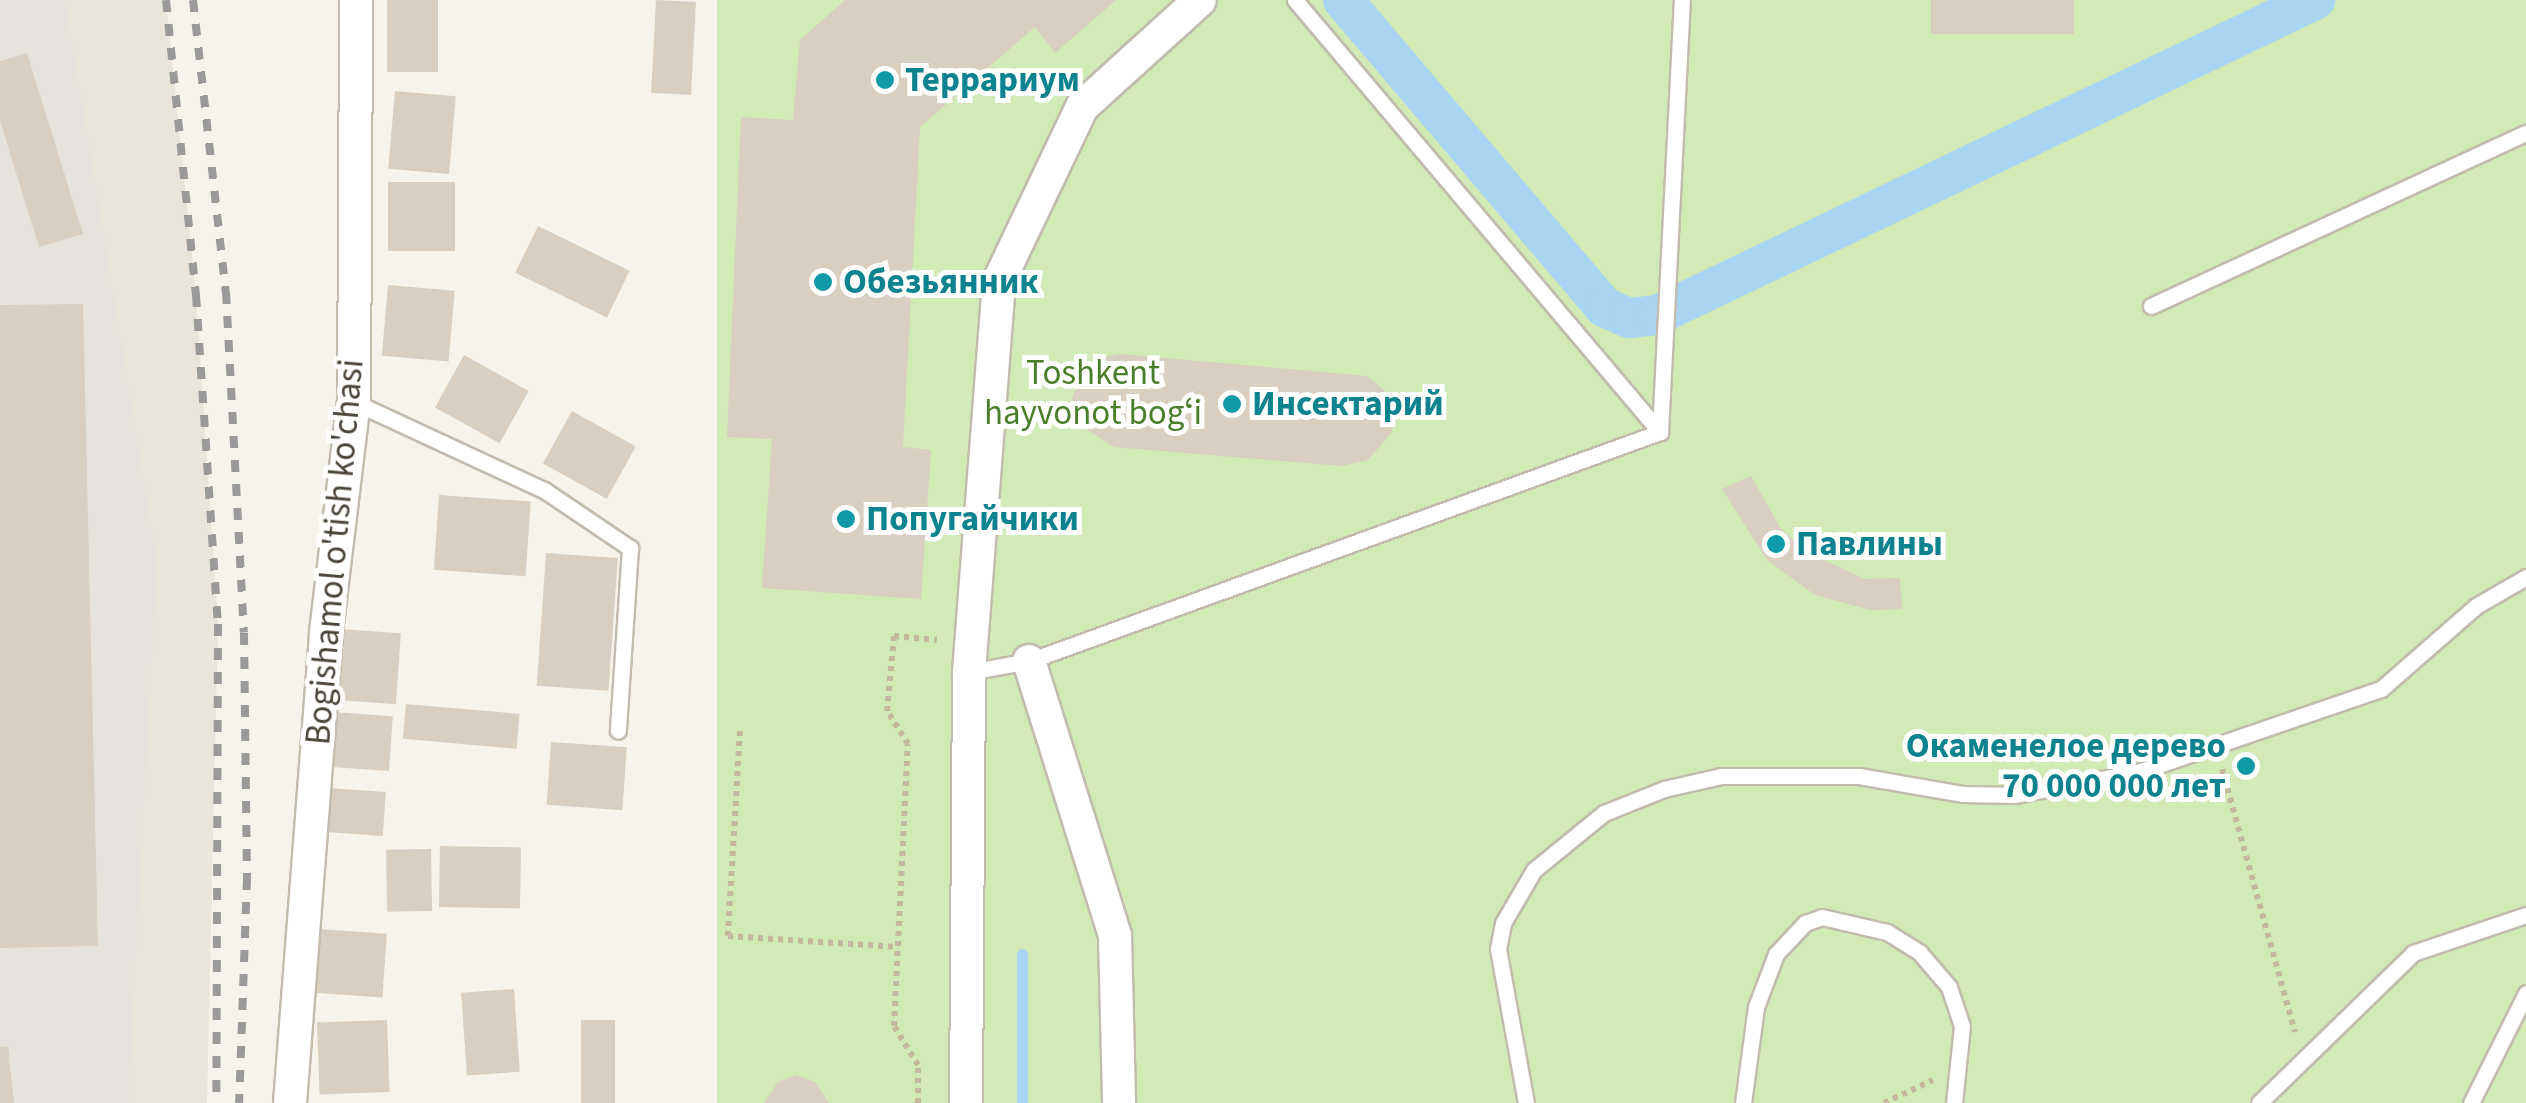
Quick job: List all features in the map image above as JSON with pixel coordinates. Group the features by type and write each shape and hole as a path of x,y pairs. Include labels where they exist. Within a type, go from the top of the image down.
{"street":[{"name":"Bogishamol o'tish ko'chasi","path":"290,1103 326,632 354,402 356,0"},
{"path":"966,1103 970,657 999,281 1082,108 1200,0"},
{"path":"1028,661 1114,935 1119,1103"}],"lane":[{"path":"1294,0 1660,432"},
{"path":"1660,432 1682,0"},
{"path":"2151,306 2526,133"},
{"path":"354,402 544,490 630,548 618,731"},
{"path":"970,657 1028,661 1660,432"},
{"path":"1526,1103 1498,949 1503,923 1534,870 1604,813 1664,789 1721,776 1859,776 1962,794 2066,790 2215,746 2382,690 2476,606 2526,577"},
{"path":"2259,1103 2413,953 2526,915"},
{"path":"1742,1103 1756,1007 1776,954 1805,923 1822,916 1866,922 1920,952 1948,987 1962,1026 1954,1103"},
{"path":"2471,1103 2526,993"}],"path":[{"path":"918,1103 918,1065 894,1026 908,744 886,710 894,636 970,657"},
{"path":"740,730 728,936 898,947"},
{"path":"2215,746 2302,1057"},
{"path":"1884,1103 1960,1066"}],"shaded area":[{"path":"0,0 166,0 196,295 218,624 207,1103 0,1103"},
{"path":"0,0 65,0 157,561 128,1103 0,1103"}],"green space":[{"name":"Toshkent hayvonot bogʻi","path":"717,0 2526,0 2526,1103 717,1103"}],"building":[{"path":"387,0 438,0 438,72 387,72"},
{"path":"656,0 696,2 691,95 651,93"},
{"path":"845,0 1116,0 1055,53 1035,27 920,127 903,447 931,450 921,599 762,588 772,439 727,437 741,117 793,120 800,40"},
{"path":"1931,0 2074,0 2074,34 1931,34"},
{"path":"27,53 83,234 39,247 0,121 0,61"},
{"path":"395,91 456,96 449,174 388,169"},
{"path":"388,182 455,182 455,251 388,251"},
{"path":"538,226 630,271 607,317 515,273"},
{"path":"388,285 455,291 449,362 382,356"},
{"path":"83,304 98,946 0,948 0,305"},
{"name":"Инсектарий","path":"1120,354 1367,376 1385,391 1392,432 1368,460 1342,466 1114,447 1078,424 1072,398 1081,373 1097,359"},
{"path":"464,355 529,391 500,443 435,407"},
{"path":"572,411 636,446 607,499 543,463"},
{"name":"Павлины","path":"1751,476 1781,529 1807,552 1865,579 1900,578 1902,609 1870,610 1815,595 1767,560 1722,489"},
{"path":"439,495 531,501 526,576 434,570"},
{"path":"546,553 618,558 609,691 537,686"},
{"path":"339,629 401,633 396,704 334,700"},
{"path":"406,704 520,714 517,749 403,739"},
{"path":"332,712 393,716 389,771 328,767"},
{"path":"551,742 627,747 622,810 547,805"},
{"path":"328,788 386,792 383,836 325,832"},
{"path":"440,846 521,847 520,908 439,907"},
{"path":"431,849 432,911 387,912 386,850"},
{"path":"319,929 387,934 382,998 315,993"},
{"path":"514,989 520,1072 467,1075 461,993"},
{"path":"387,1020 390,1092 320,1094 317,1022"},
{"path":"581,1020 615,1020 615,1103 581,1103"},
{"path":"8,1046 14,1103 0,1103 0,1047"},
{"path":"796,1075 815,1082 829,1103 764,1103 778,1082"}],"waterway":[{"path":"1343,0 1604,307 1629,318 1657,315 2315,0"},
{"path":"1022,954 1022,1103"}],"railway":[{"path":"166,0 196,295 218,624 216,1103"},
{"path":"193,0 226,292 244,633 247,878 239,1103"}],"place":[{"name":"Террариум","path":"885,80"},
{"name":"Обезьянник","path":"823,282"},
{"name":"Инсектарий","path":"1232,404"},
{"name":"Попугайчики","path":"846,519"},
{"name":"Павлины","path":"1776,544"},
{"name":"Окаменелое дерево 70 000 000 лет","path":"2246,766"}]}
